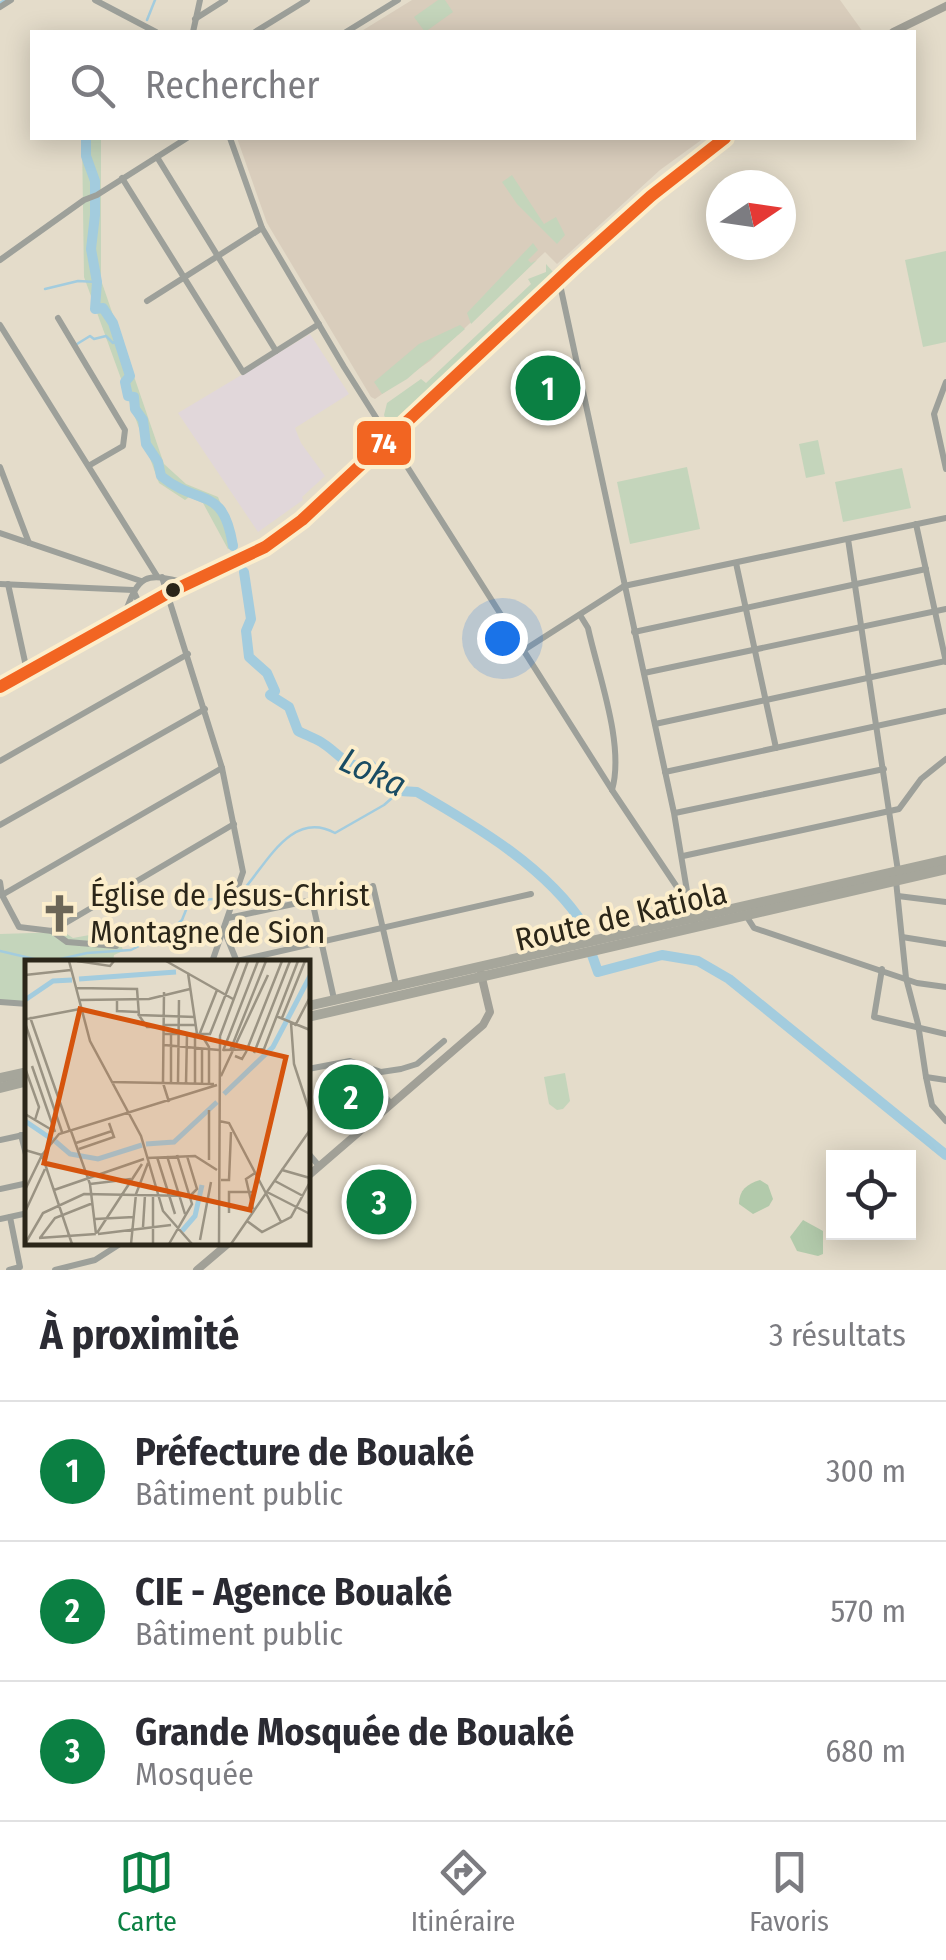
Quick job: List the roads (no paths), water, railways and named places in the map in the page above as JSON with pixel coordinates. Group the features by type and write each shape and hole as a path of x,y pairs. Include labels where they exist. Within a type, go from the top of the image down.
{"highway":[{"name":"Route de Katiola","path":"695,921 744,914 946,860"},
{"name":"Route de Katiola","path":"310,1016 480,970 897,875 946,869"},
{"name":"Route de Katiola","path":"310,1006 480,970"},
{"path":"0,1078 25,1073"},
{"path":"0,1088 25,1082"}],"main road":[{"path":"897,30 946,6"},
{"path":"0,686 124,616 265,547 288,530 651,196 722,140"},
{"path":"310,1174 488,1020 480,970"},
{"path":"198,1270 223,1245"}],"street":[{"path":"0,7 11,0"},
{"path":"95,0 152,30"},
{"path":"193,30 200,0"},
{"path":"196,18 225,0"},
{"path":"259,30 308,0"},
{"path":"349,30 387,3 398,0"},
{"path":"0,260 84,200 183,140"},
{"path":"231,140 262,228 388,439 689,905 695,921"},
{"path":"156,157 276,350"},
{"path":"122,178 242,372 320,324"},
{"path":"147,300 262,228"},
{"path":"559,280 683,856 689,905"},
{"path":"58,318 125,430 123,446 90,465"},
{"path":"0,326 168,593 222,768 243,874 213,960"},
{"path":"946,382 934,414 946,470"},
{"path":"0,467 29,543"},
{"path":"524,650 624,586 946,518"},
{"path":"655,724 946,662 916,524"},
{"path":"0,533 140,582"},
{"path":"848,539 891,812 906,978 920,1030 932,1105 946,1121"},
{"path":"736,563 776,748"},
{"path":"634,632 926,568"},
{"path":"124,616 133,590 150,576 187,584"},
{"path":"27,671 4,584 133,590"},
{"path":"133,590 140,608"},
{"path":"644,673 946,609"},
{"path":"580,616 588,628 614,747 617,772 612,790"},
{"path":"0,761 188,654"},
{"path":"0,825 206,709"},
{"path":"665,772 946,711"},
{"path":"683,856 891,812 904,806 921,779 946,759"},
{"path":"1,896 222,768"},
{"path":"674,813 884,770"},
{"path":"52,931 234,824"},
{"path":"0,882 1,896 20,928 52,931 67,942 116,946"},
{"path":"374,886 396,985"},
{"path":"245,960 531,894"},
{"path":"898,896 946,902"},
{"path":"227,918 312,900 334,1000"},
{"path":"744,914 754,928 906,978 946,987"},
{"path":"224,928 236,960"},
{"path":"902,937 946,944"},
{"path":"882,969 874,1017 946,1034"},
{"path":"0,1002 25,1004"},
{"path":"310,1069 346,1061 381,1072 401,1069 417,1064 444,1041"},
{"path":"357,1062 391,1104"},
{"path":"926,1077 946,1080"},
{"path":"0,1140 24,1134"},
{"path":"310,1155 319,1166"},
{"path":"0,1189 25,1184"},
{"path":"0,1219 25,1213"},
{"path":"8,1270 20,1267 10,1216"},
{"path":"55,1270 95,1260 110,1247"}],"waterway":[{"path":"0,3 5,0"},
{"path":"147,20 155,0"},
{"name":"Loka","path":"86,140 86,156 95,181 91,249 97,282 95,309 103,308 113,323 130,376 125,382 128,396 134,397 135,409 143,420 146,444 158,462 161,476 216,505 229,527 233,546"},
{"path":"45,289 78,281 97,282"},
{"path":"77,344 90,336 117,341"},
{"name":"Loka","path":"244,572 251,619 246,631 249,657 267,673 275,691 270,695 289,707 298,731 356,766 371,765 377,775 386,775 400,791 417,792 486,834 531,867 585,927"},
{"path":"245,888 294,833 306,828 335,833 384,805 400,791"},
{"path":"56,960 131,950 171,930 182,920 188,905 228,898"},
{"path":"0,951 38,960"},
{"name":"Loka","path":"592,955 598,972 662,955 698,961 729,979 946,1155"}],"place":[{"name":"Préfecture de Bouaké","path":"548,388"},
{"name":"Église de Jésus-Christ Montagne de Sion","path":"60,913"},
{"name":"CIE - Agence Bouaké","path":"351,1097"},
{"name":"Grande Mosquée de Bouaké","path":"379,1202"}]}
